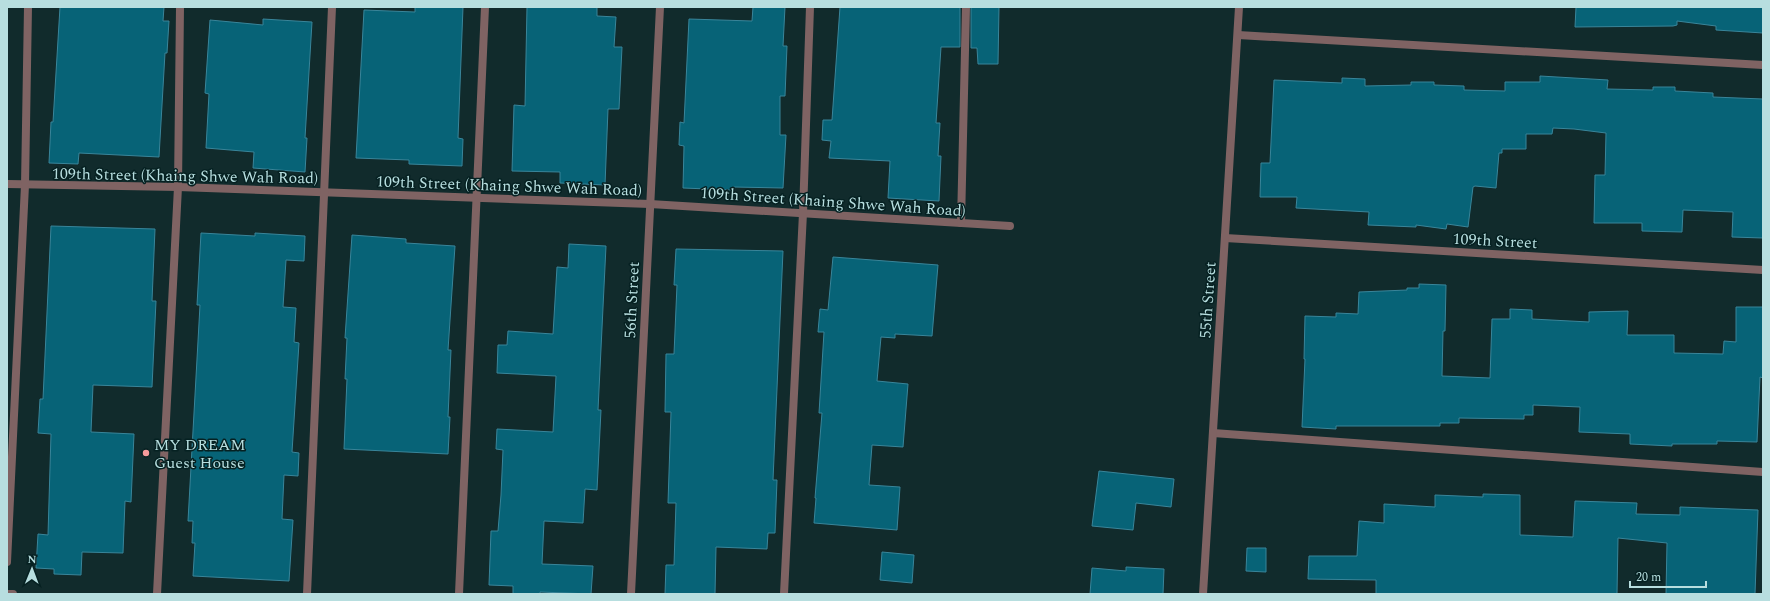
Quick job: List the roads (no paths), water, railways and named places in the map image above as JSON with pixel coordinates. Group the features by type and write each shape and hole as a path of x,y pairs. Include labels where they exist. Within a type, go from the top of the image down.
{"street":[{"path":"7,562 24,185 28,7"},
{"path":"157,594 178,187 180,7"},
{"path":"307,594 326,192 332,7"},
{"path":"459,594 485,7"},
{"name":"56th Street","path":"630,594 660,7"},
{"path":"784,594 803,213 810,7"},
{"path":"961,223 966,7"},
{"name":"55th Street","path":"1203,594 1239,7"},
{"path":"1238,35 1763,65"},
{"name":"109th Street (Khaing Shwe Wah Road)","path":"7,184 178,187 650,204 1010,226"},
{"name":"109th Street","path":"1225,238 1763,270"},
{"path":"1213,433 1763,472"},
{"path":"7,594 12,594"}],"place":[{"name":"MY DREAM Guest House","path":"146,453"}]}
